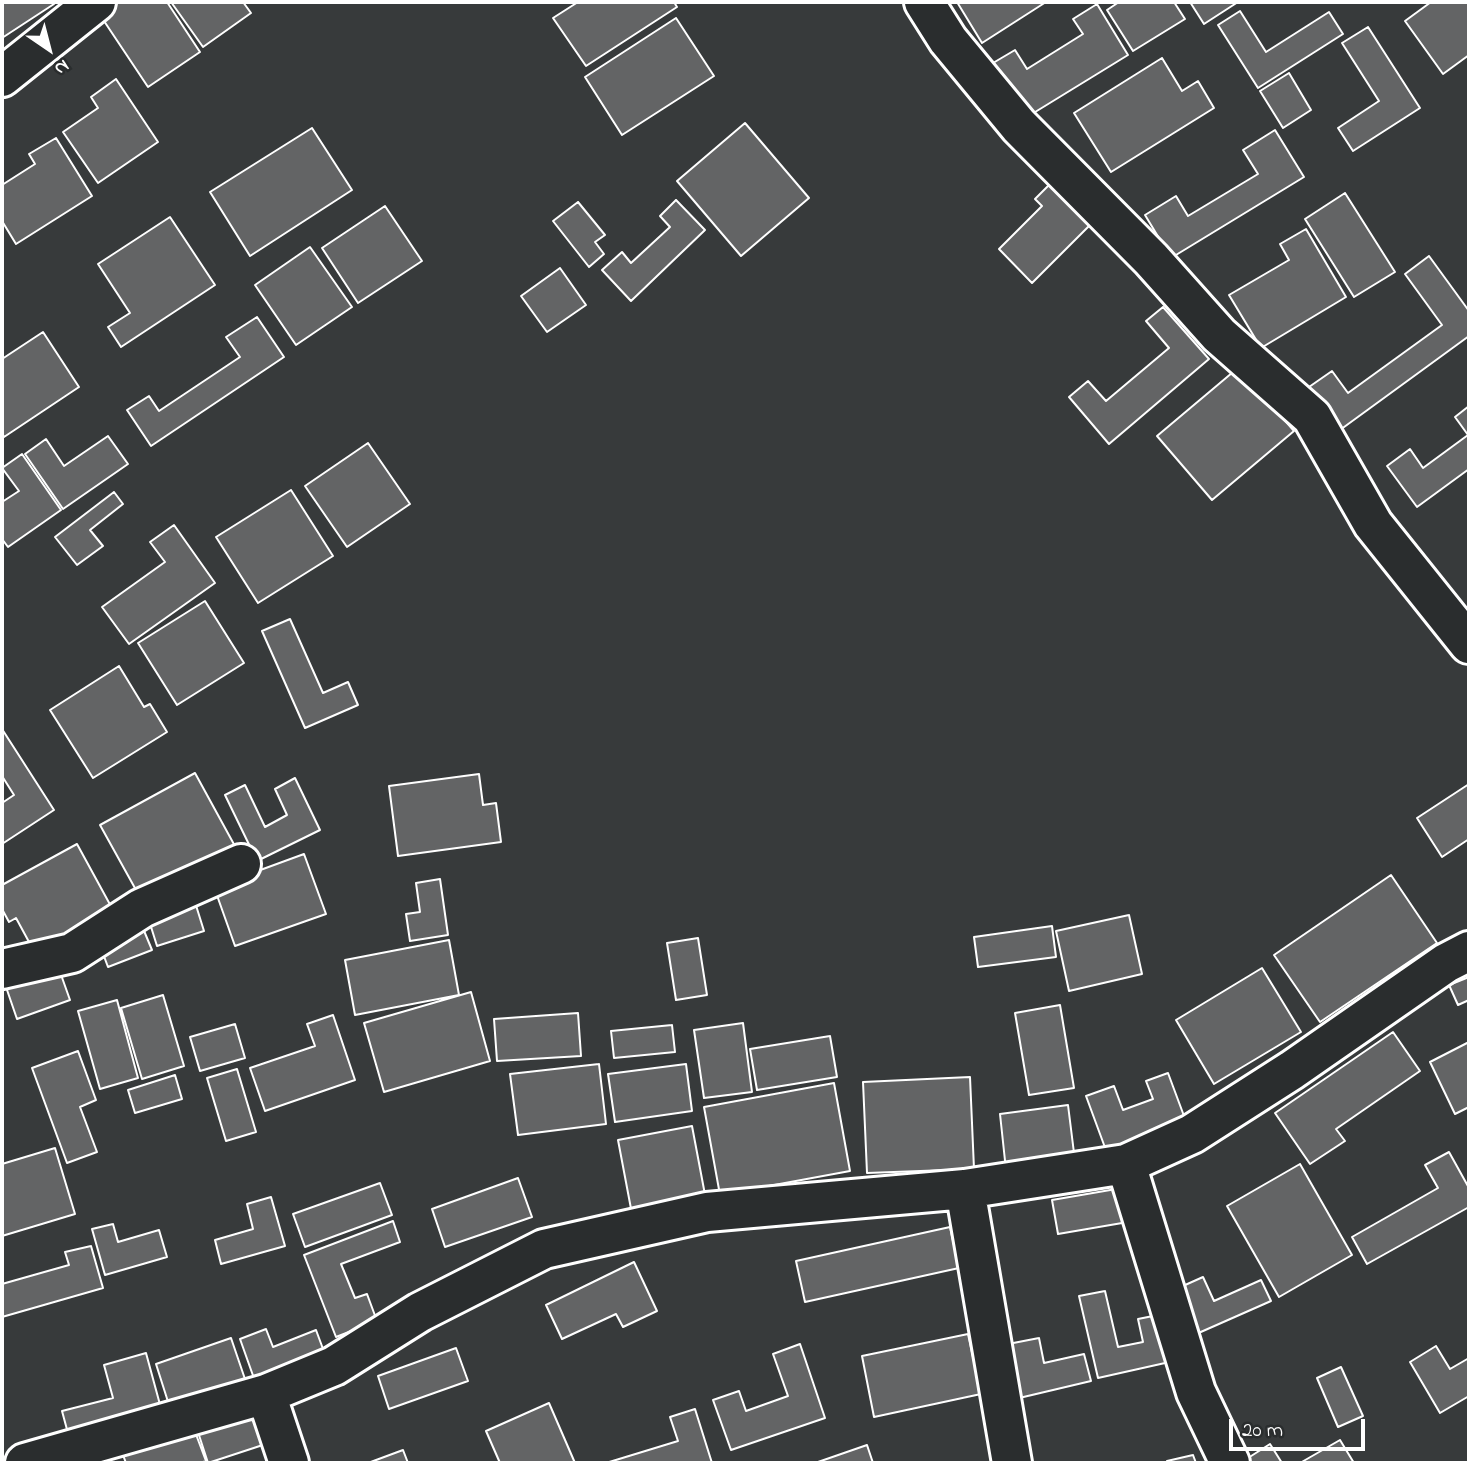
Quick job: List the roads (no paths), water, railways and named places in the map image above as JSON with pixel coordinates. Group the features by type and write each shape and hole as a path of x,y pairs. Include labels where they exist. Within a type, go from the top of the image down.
{"street":[{"path":"2,77 96,2"},
{"path":"924,2 948,40 1020,126 1151,259 1219,335 1312,417 1373,524 1469,644"},
{"path":"2,969 72,953 142,908 241,864"},
{"path":"26,1463 266,1394 334,1366 420,1312 544,1249 707,1212 965,1189 1126,1164 1192,1134 1292,1070 1446,963 1469,951"},
{"path":"1126,1164 1196,1392 1230,1463"},
{"path":"965,1189 1012,1463"},
{"path":"266,1394 289,1463"}]}
